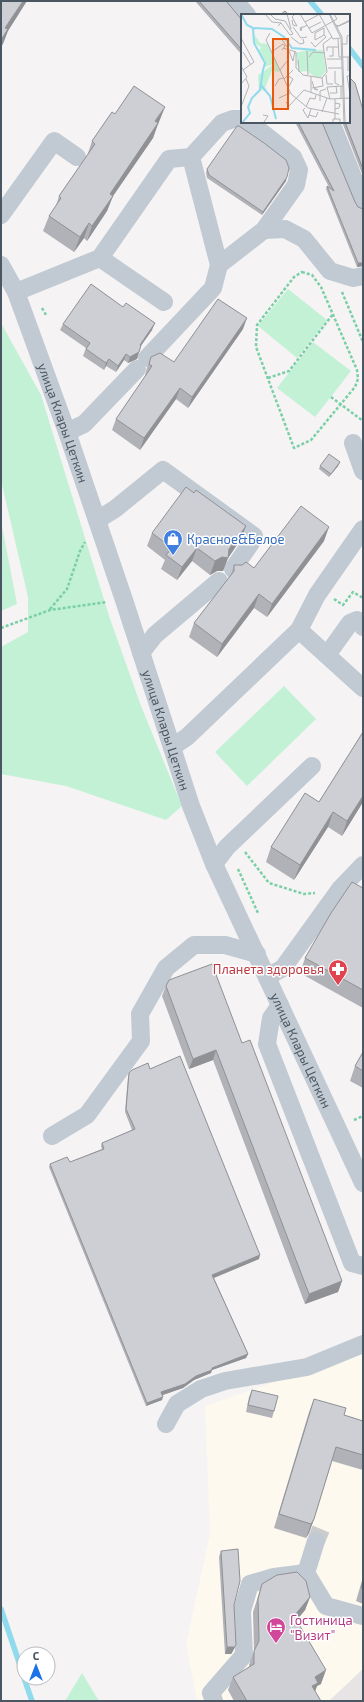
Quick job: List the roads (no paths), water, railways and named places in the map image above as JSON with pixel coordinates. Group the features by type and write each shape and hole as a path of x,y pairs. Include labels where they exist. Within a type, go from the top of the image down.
{"street":[{"path":"235,1 246,14"},
{"path":"16,292 100,258 169,159 191,157 222,123 233,120 241,120"},
{"path":"220,265 264,230 296,185 299,170 293,157 250,123"},
{"path":"331,123 363,202"},
{"path":"1,215 54,141 77,157"},
{"path":"67,432 84,424 213,288 220,265 191,157"},
{"path":"264,230 285,229 304,239 330,271 353,278 363,276"},
{"path":"100,258 164,302"},
{"name":"улица Клары Цеткин","path":"1,265 16,292 67,432 124,600 191,806 214,864 363,1183"},
{"path":"353,443 363,471"},
{"path":"97,520 115,509 163,470 254,536 251,543 233,569"},
{"path":"172,747 187,737 299,630 317,595 363,529"},
{"path":"141,652 155,635 219,581"},
{"path":"326,655 350,623 357,620 363,627"},
{"path":"299,630 326,655 361,682"},
{"path":"214,864 227,847 312,766"},
{"path":"267,977 283,968 343,886 363,865"},
{"path":"343,886 363,891"},
{"path":"52,1136 87,1115 141,1041 140,1014 166,968 194,945 225,945 257,954"},
{"path":"280,1005 271,1018 267,1044 352,1263 363,1266"},
{"path":"166,1424 177,1404 201,1389 225,1381 307,1367 363,1344"},
{"path":"316,1541 306,1573 326,1606 363,1616"},
{"path":"214,1701 211,1693 244,1655 242,1611 250,1584 274,1577 306,1573"}],"waterway":[{"path":"310,1 321,14"},
{"path":"350,49 363,66"},
{"path":"1,1609 16,1653"},
{"path":"27,1686 32,1701"}],"tunnel":[{"path":"316,1541 321,1529"}],"place":[{"name":"Красное&Белое","path":"173,556"},
{"name":"Планета здоровья","path":"338,986"},
{"name":"Гостиница \"Визит\"","path":"276,1644"}]}
